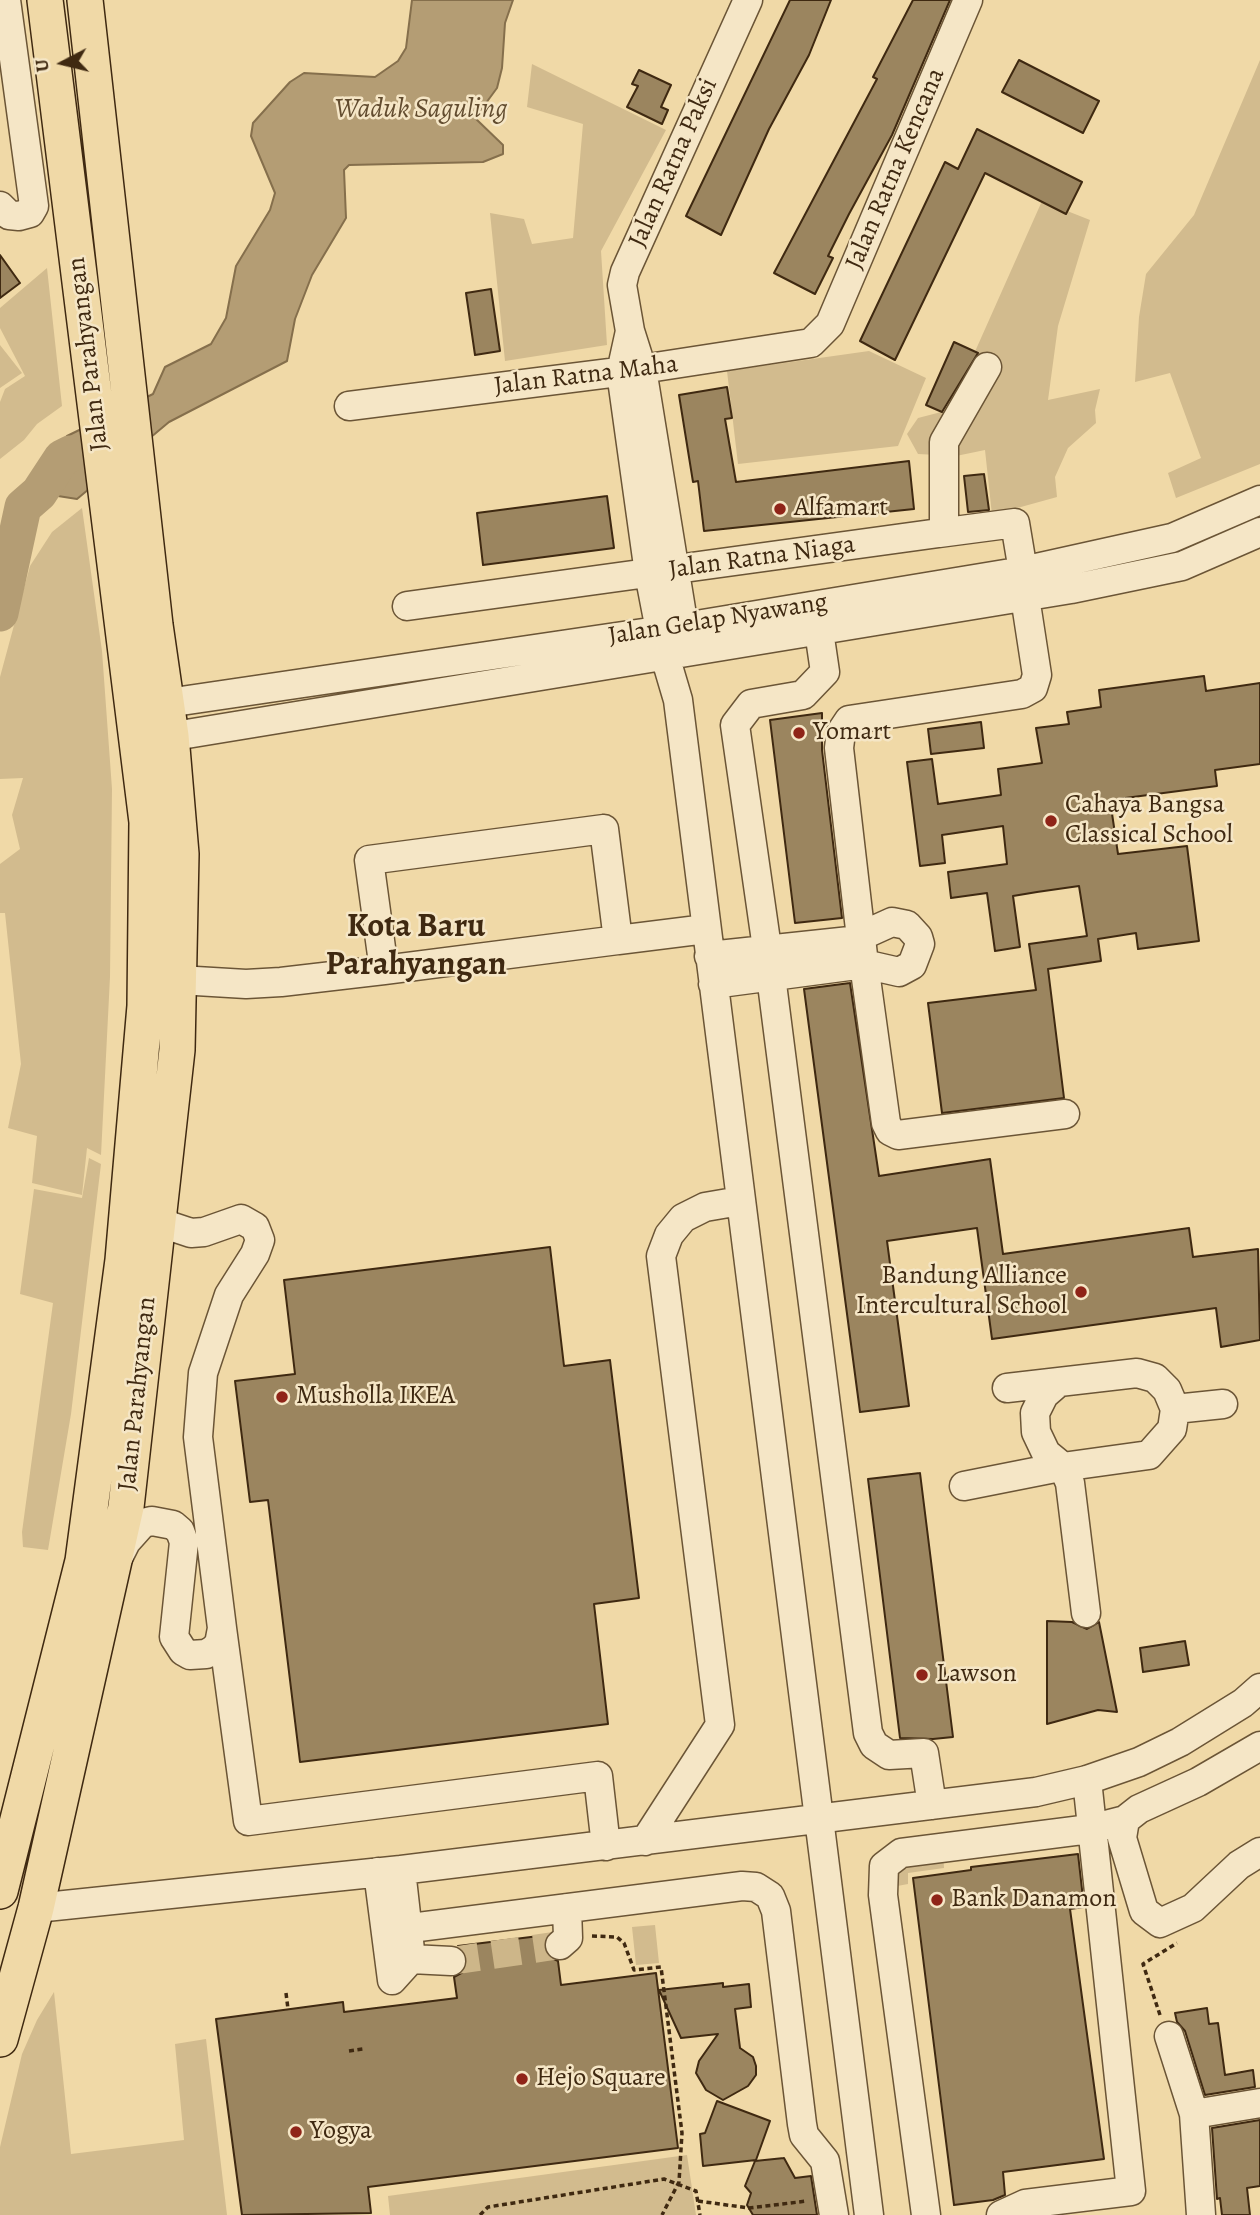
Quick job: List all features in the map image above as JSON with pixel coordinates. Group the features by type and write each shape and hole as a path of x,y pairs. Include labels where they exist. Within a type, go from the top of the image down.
{"main road":[{"name":"Jalan Parahyangan","path":"0,2039 36,1908 98,1565 145,1006 147,729 167,702 148,556 107,356 45,0"},
{"name":"Jalan Parahyangan","path":"0,1891 98,1565 126,1507 177,1050 181,854 147,729 114,559 107,356 85,0"}],"street":[{"path":"0,206 9,215 19,216 30,213 34,206 6,0"},
{"name":"Jalan Ratna Paksi","path":"748,0 625,272 622,285 630,331 631,371 661,572 675,642 678,700 707,943 869,2215"},
{"name":"Jalan Ratna Kencana","path":"821,336 830,324 968,0"},
{"name":"Jalan Ratna Maha","path":"349,406 631,371 795,347 811,343 821,336"},
{"path":"939,533 944,525 944,442 987,366"},
{"name":"Jalan Gelap Nyawang","path":"167,702 675,642 819,631 1024,584 1172,538 1260,500"},
{"name":"Jalan Ratna Niaga","path":"407,606 1015,523 1024,584"},
{"name":"Jalan Gelap Nyawang","path":"147,729 1024,584 1182,566 1260,532"},
{"path":"1024,584 1037,675 1032,688 1022,694 871,714 849,720 841,732 839,748 863,951 886,1123 890,1131 898,1135 1065,1114"},
{"path":"819,631 825,672 803,695 751,704 735,725 771,976 868,1733 874,1745 889,1755 924,1753 932,1805"},
{"path":"384,970 369,860 604,829 618,940"},
{"path":"178,980 246,984 384,970 618,940 863,951"},
{"path":"713,984 771,976 863,951"},
{"path":"645,1841 720,1725 661,1256 669,1235 683,1218 705,1207 740,1201"},
{"path":"159,1210 167,1225 177,1231 204,1232 241,1219 255,1227 260,1240 259,1247 225,1305 203,1373 198,1437 248,1821 598,1776 606,1846"},
{"path":"964,1486 1063,1467 1149,1455 1172,1429 1175,1409 1167,1390 1155,1378 1137,1373 1007,1388"},
{"path":"1059,1382 1044,1395 1035,1413 1036,1432 1046,1453 1063,1467 1070,1483 1086,1613"},
{"path":"1175,1409 1223,1404"},
{"path":"98,1565 126,1542 143,1523 152,1521 173,1525 180,1531 184,1542 173,1629 177,1645 190,1655 206,1654 219,1644 222,1628"},
{"path":"36,1908 390,1871 1036,1793 1087,1780 1139,1762 1180,1742 1243,1703 1260,1688"},
{"path":"926,2215 883,1895 884,1866 901,1853 1090,1829 1125,1820 1139,1809 1198,1782 1260,1746"},
{"path":"1001,2215 1025,2204 1131,2191 1090,1829 1087,1780"},
{"path":"1125,1820 1122,1838 1144,1911 1160,1923 1193,1908 1238,1866 1260,1852"},
{"path":"390,1871 397,1930 393,1980 411,1959 451,1961"},
{"path":"397,1930 742,1886 756,1887 770,1896 776,1911 802,2124 804,2134 825,2161 832,2206"},
{"path":"564,1942 567,1908"},
{"path":"1169,2036 1194,2114 1201,2215"},
{"path":"1194,2114 1260,2103"},
{"path":"825,2161 835,2147 860,2140"}],"path":[{"path":"564,1942 606,1934 617,1937 624,1943 634,1970 661,1967 682,2133 679,2182 663,2215"},
{"path":"1169,2036 1143,1968 1146,1962 1181,1941"},
{"path":"286,1993 288,2010"},
{"path":"349,2051 363,2049"},
{"path":"480,2215 488,2207 508,2203 664,2179 679,2182 696,2192 700,2215"},
{"path":"698,2201 749,2208 832,2206"}],"shaded area":[{"path":"1260,60 1260,464 1176,498 1168,473 1201,458 1170,373 1135,382 1139,317 1146,274 1194,215"},
{"path":"532,64 666,130 601,251 607,345 505,361 490,213 524,219 532,244 573,238 583,124 527,107"},
{"path":"1042,201 1090,220 1058,326 1048,400 1100,389 1095,410 1096,423 1068,448 1055,477 1057,497 992,515 985,450 956,456 918,454 907,434 918,418 949,410"},
{"path":"47,268 62,406 37,424 24,440 0,459 0,402 5,389 25,376 0,328 0,308"},
{"path":"0,345 22,373 0,388"},
{"path":"869,351 926,378 898,446 738,464 727,371"},
{"path":"82,508 102,651 112,789 110,977 101,1155 87,1148 82,1195 32,1183 37,1136 8,1128 21,1064 5,913 0,913 0,864 20,849 12,815 23,778 0,779 0,677 30,566 52,532"},
{"path":"89,1158 101,1164 71,1414 48,1550 23,1547 22,1532 53,1303 20,1294 34,1189 82,1198"},
{"path":"943,1850 944,1868 908,1873 908,1884 892,1887 893,1861"},
{"path":"655,1925 659,1963 636,1965 632,1927"},
{"path":"54,1992 71,2154 184,2140 175,2044 206,2039 227,2215 0,2215 0,2147 22,2054 37,2020"},
{"path":"687,2155 696,2215 390,2215 388,2196"}],"water":[{"name":"Waduk Saguling","path":"412,0 513,0 505,23 502,68 497,88 475,118 503,145 503,154 483,162 349,165 344,170 346,218 312,275 295,319 287,361 169,422 77,499 39,493 30,478 39,464 67,436 153,394 165,367 211,344 226,318 236,266 270,210 275,193 251,136 253,123 290,82 304,73 375,77 398,61 406,48"}],"building":[{"path":"790,0 831,0 809,55 769,129 721,235 686,216"},
{"path":"913,0 950,0 892,135 828,256 833,258 815,294 774,273 877,79 873,77"},
{"path":"1019,60 1099,101 1083,133 1002,92"},
{"path":"639,70 671,85 661,107 668,110 662,124 627,107 638,86 632,84"},
{"path":"977,129 1082,182 1066,214 985,173 895,360 860,341 945,162 958,169"},
{"path":"0,255 20,283 0,298"},
{"path":"491,289 500,351 475,355 466,293"},
{"path":"954,342 978,353 942,412 926,405"},
{"path":"727,387 732,418 725,419 736,482 909,461 914,509 704,531 698,481 693,482 679,395"},
{"path":"984,474 989,510 968,512 964,476"},
{"path":"607,496 614,548 483,565 477,513"},
{"path":"1204,676 1206,691 1260,683 1260,764 1215,770 1217,786 1110,800 1118,854 1187,846 1199,941 1138,949 1136,933 1098,939 1101,961 1048,969 1064,1098 942,1113 928,1003 1036,990 1029,944 1087,936 1079,886 1037,892 1013,896 1020,947 995,951 987,893 951,898 948,872 1007,864 1003,826 942,835 945,863 920,866 907,762 932,759 938,804 1001,795 998,769 1042,763 1036,728 1069,724 1067,712 1101,707 1099,690"},
{"path":"822,713 822,750 842,918 795,923 770,720"},
{"path":"981,722 984,748 931,754 928,729"},
{"path":"850,983 879,1176 990,1159 1003,1254 1189,1228 1193,1257 1258,1249 1260,1340 1221,1347 1216,1308 992,1339 977,1228 887,1241 909,1406 860,1412 804,989"},
{"path":"550,1247 564,1366 610,1360 639,1598 594,1604 608,1724 300,1762 268,1500 250,1502 235,1381 295,1374 284,1280"},
{"path":"920,1473 953,1737 933,1739 900,1738 868,1479"},
{"path":"1047,1621 1072,1622 1087,1629 1099,1622 1117,1712 1098,1710 1047,1724"},
{"path":"1185,1641 1189,1665 1143,1672 1140,1648"},
{"path":"1078,1854 1084,1907 1070,1909 1104,2159 1003,2172 1005,2195 993,2200 954,2205 913,1878 971,1870 971,1867"},
{"name":"Hejo Square","path":"547,1935 544,1949 548,1956 558,1961 561,1985 656,1973 678,2148 368,2187 371,2213 242,2215 216,2019 343,2002 344,2012 457,1998 454,1977 465,1971 468,1961 458,1946"},
{"path":"723,1983 723,1987 749,1984 751,2007 735,2009 740,2048 753,2057 756,2075 748,2086 723,2100 706,2090 696,2073 699,2061 718,2034 681,2038 659,1990"},
{"path":"1207,2008 1209,2024 1218,2023 1225,2075 1253,2070 1255,2087 1205,2095 1185,2031 1177,2022 1175,2013"},
{"path":"717,2101 770,2121 756,2160 703,2166 700,2134 705,2133"},
{"path":"1260,2120 1260,2186 1247,2188 1250,2215 1222,2215 1220,2198 1217,2199 1212,2128"},
{"path":"784,2158 795,2178 811,2176 817,2215 753,2215 747,2205 751,2193 745,2186 755,2161"}],"waterway":[{"path":"0,613 23,507 39,493 62,458 70,454"}],"tunnel":[{"path":"451,1961 560,1945"}],"place":[{"name":"Alfamart","path":"780,509"},
{"name":"Yomart","path":"799,733"},
{"name":"Cahaya Bangsa Classical School","path":"1051,821"},
{"name":"Bandung Alliance Intercultural School","path":"1081,1292"},
{"name":"Musholla IKEA","path":"282,1397"},
{"name":"Lawson","path":"922,1675"},
{"name":"Bank Danamon","path":"937,1900"},
{"name":"Hejo Square","path":"522,2079"},
{"name":"Yogya","path":"296,2132"}],"district":[{"name":"Kota Baru Parahyangan","path":"416,947"}]}
